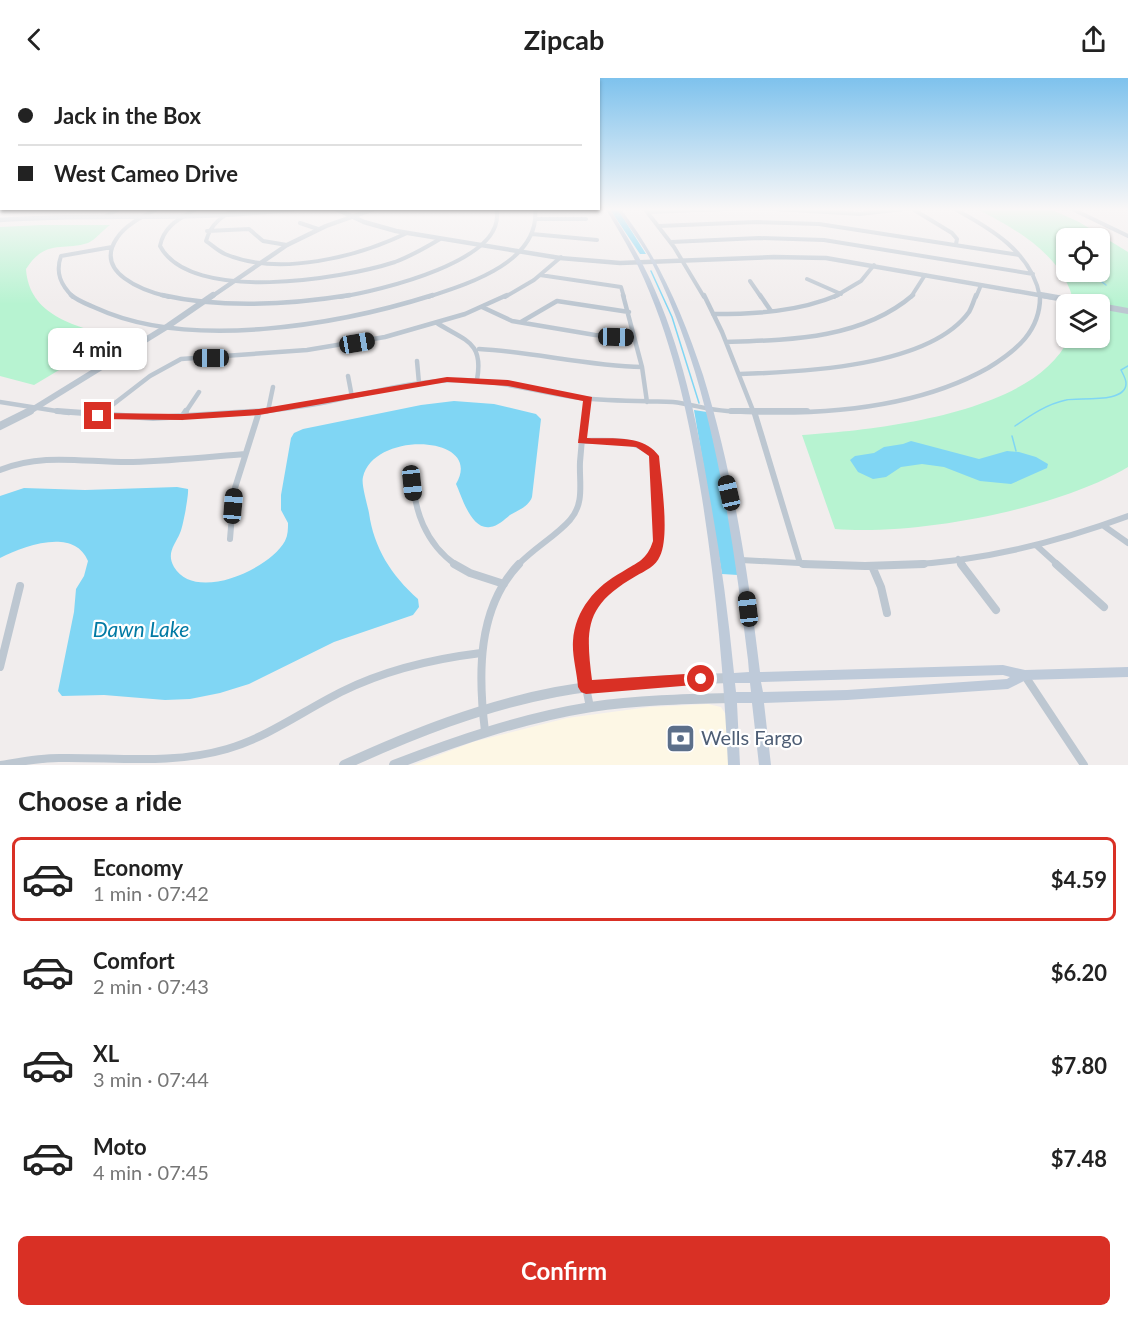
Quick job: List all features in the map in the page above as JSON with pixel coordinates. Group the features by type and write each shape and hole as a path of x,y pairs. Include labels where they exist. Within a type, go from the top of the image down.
{"main road":[{"path":"626,240 640,263 680,366 699,450 730,678 745,698 765,765"},
{"path":"639,240 654,262 676,309 709,409 741,560 756,677 745,698 734,765"},
{"path":"730,678 1003,670 1024,675 1128,672"},
{"path":"745,698 847,695 1008,684 1024,675"}],"street":[{"path":"117,240 112,247 110,261 113,269 124,279 156,293 203,302 257,304 300,302 401,283 446,266 481,245 485,240"},
{"path":"162,240 160,249 165,258 175,266 194,274 233,281 286,281 357,272 402,259 438,240"},
{"path":"206,240 217,251 237,258 260,262 298,262 337,258 371,249 391,240"},
{"path":"262,240 287,245"},
{"path":"0,426 34,409 168,326 260,262 297,240"},
{"path":"447,240 597,262 640,263 797,256 874,266 1056,298"},
{"path":"112,247 63,254 58,266 58,278 77,300 100,311 137,321 168,326 227,329 274,327 375,313 420,301 460,287 498,267 520,250 527,240"},
{"path":"670,242 718,240"},
{"path":"824,240 1033,274"},
{"path":"935,240 1021,255"},
{"path":"0,402 34,409 98,416 182,417 268,411 419,383 477,380 508,383 588,399 688,405 754,412 824,410 872,404 908,397 968,378 991,367 1024,341 1035,327 1040,315 1040,295 1033,274 1021,255 1004,240"},
{"path":"670,242 713,314 741,374 800,563"},
{"path":"98,416 112,404 182,359 242,357 320,349 368,341 482,307 517,291 561,256"},
{"path":"713,314 771,311 808,305 841,294 856,286 874,266"},
{"path":"540,275 621,287 642,367 647,402"},
{"path":"726,342 799,338 869,322 909,300 921,286 926,275"},
{"path":"807,279 841,294"},
{"path":"750,281 771,311"},
{"path":"741,374 814,371 885,358 928,342 951,329 969,312 981,285"},
{"path":"521,322 557,301 628,312"},
{"path":"482,307 521,322 595,335 634,337"},
{"path":"1110,308 1128,311"},
{"path":"437,322 465,337 479,350 477,380"},
{"path":"479,350 520,351 604,366 642,367"},
{"path":"417,361 419,383"},
{"path":"348,376 352,397"},
{"path":"268,411 273,387"},
{"path":"182,417 200,392"},
{"path":"485,731 482,710 483,633 504,584 518,562 568,523 579,505 581,441 588,399"},
{"path":"230,539 234,491 259,412"},
{"path":"581,441 638,444 649,449 654,456 659,541 654,556 649,562 613,583 592,603 584,621 580,641 590,707"},
{"path":"0,470 24,460 41,458 133,462 245,454"},
{"path":"413,474 414,496 421,523 440,552 462,569 504,584"},
{"path":"741,560 872,566 958,560 1037,546 1104,526 1128,516"},
{"path":"1104,526 1128,543"},
{"path":"1037,546 1104,607"},
{"path":"958,560 996,610"},
{"path":"872,566 881,587 887,613"},
{"path":"0,667 20,586"},
{"path":"0,765 66,758 148,763 227,749 276,728 362,681 416,663 481,653"},
{"path":"1024,675 1084,765"},
{"path":"344,765 414,734 482,710 586,687 651,681 730,678"},
{"path":"394,765 485,731 542,716 634,702 745,698"}],"shaded area":[{"path":"708,704 721,707 728,718 730,765 413,765 473,742 567,718 649,707"}],"green space":[{"path":"0,240 93,240 40,253 26,269 29,285 35,297 56,316 83,328 112,336 106,342 34,385 0,376"},
{"path":"1028,240 1056,240 1056,267"},
{"path":"1110,241 1128,252 1128,467 1099,482 1064,495 986,516 945,524 905,528 835,529 802,435 870,428 950,413 989,401 1023,385 1051,364 1062,348 1110,348 1110,294 1071,294 1066,282 1110,282"}],"water":[{"path":"631,240 637,240 646,254 640,254"},
{"name":"Dawn Lake","path":"454,401 494,404 536,414 541,419 532,497 526,505 498,524 483,527 468,512 456,484 461,468 455,456 442,448 424,444 405,446 386,451 371,462 363,477 363,489 371,526 385,560 408,590 418,599 419,607 413,615 334,642 249,684 220,693 190,699 165,700 104,695 62,696 58,691 74,612 76,589 84,576 88,561 72,544 60,542 35,545 0,558 0,496 24,488 85,490 177,487 188,489 183,524 171,553 172,562 184,577 198,582 214,582 249,571 277,552 285,541 288,523 281,510 281,495 291,438 294,433 303,429 421,405"},
{"path":"694,410 707,412 724,487 738,575 722,574"},
{"path":"911,441 979,459 1007,451 1019,452 1036,457 1048,464 1047,468 1011,484 980,481 944,467 922,464 901,467 886,477 873,479 858,472 850,460 855,456 874,453 884,447"}],"waterway":[{"path":"651,271 672,317 699,403"},
{"path":"1102,282 1106,285"},
{"path":"1015,426 1052,404 1072,399 1111,397 1119,394 1124,390 1126,383 1121,370 1128,366"},
{"path":"1012,436 1016,451"}],"place":[{"name":"Wells Fargo","path":"680,738"}],"route":[{"path":"98,416 182,417 259,412 306,406 419,383 447,380 508,383 551,394 588,399 581,441 638,444 649,449 654,456 659,541 654,556 649,562 621,577 592,603 584,621 580,641 586,687 701,679"}]}
